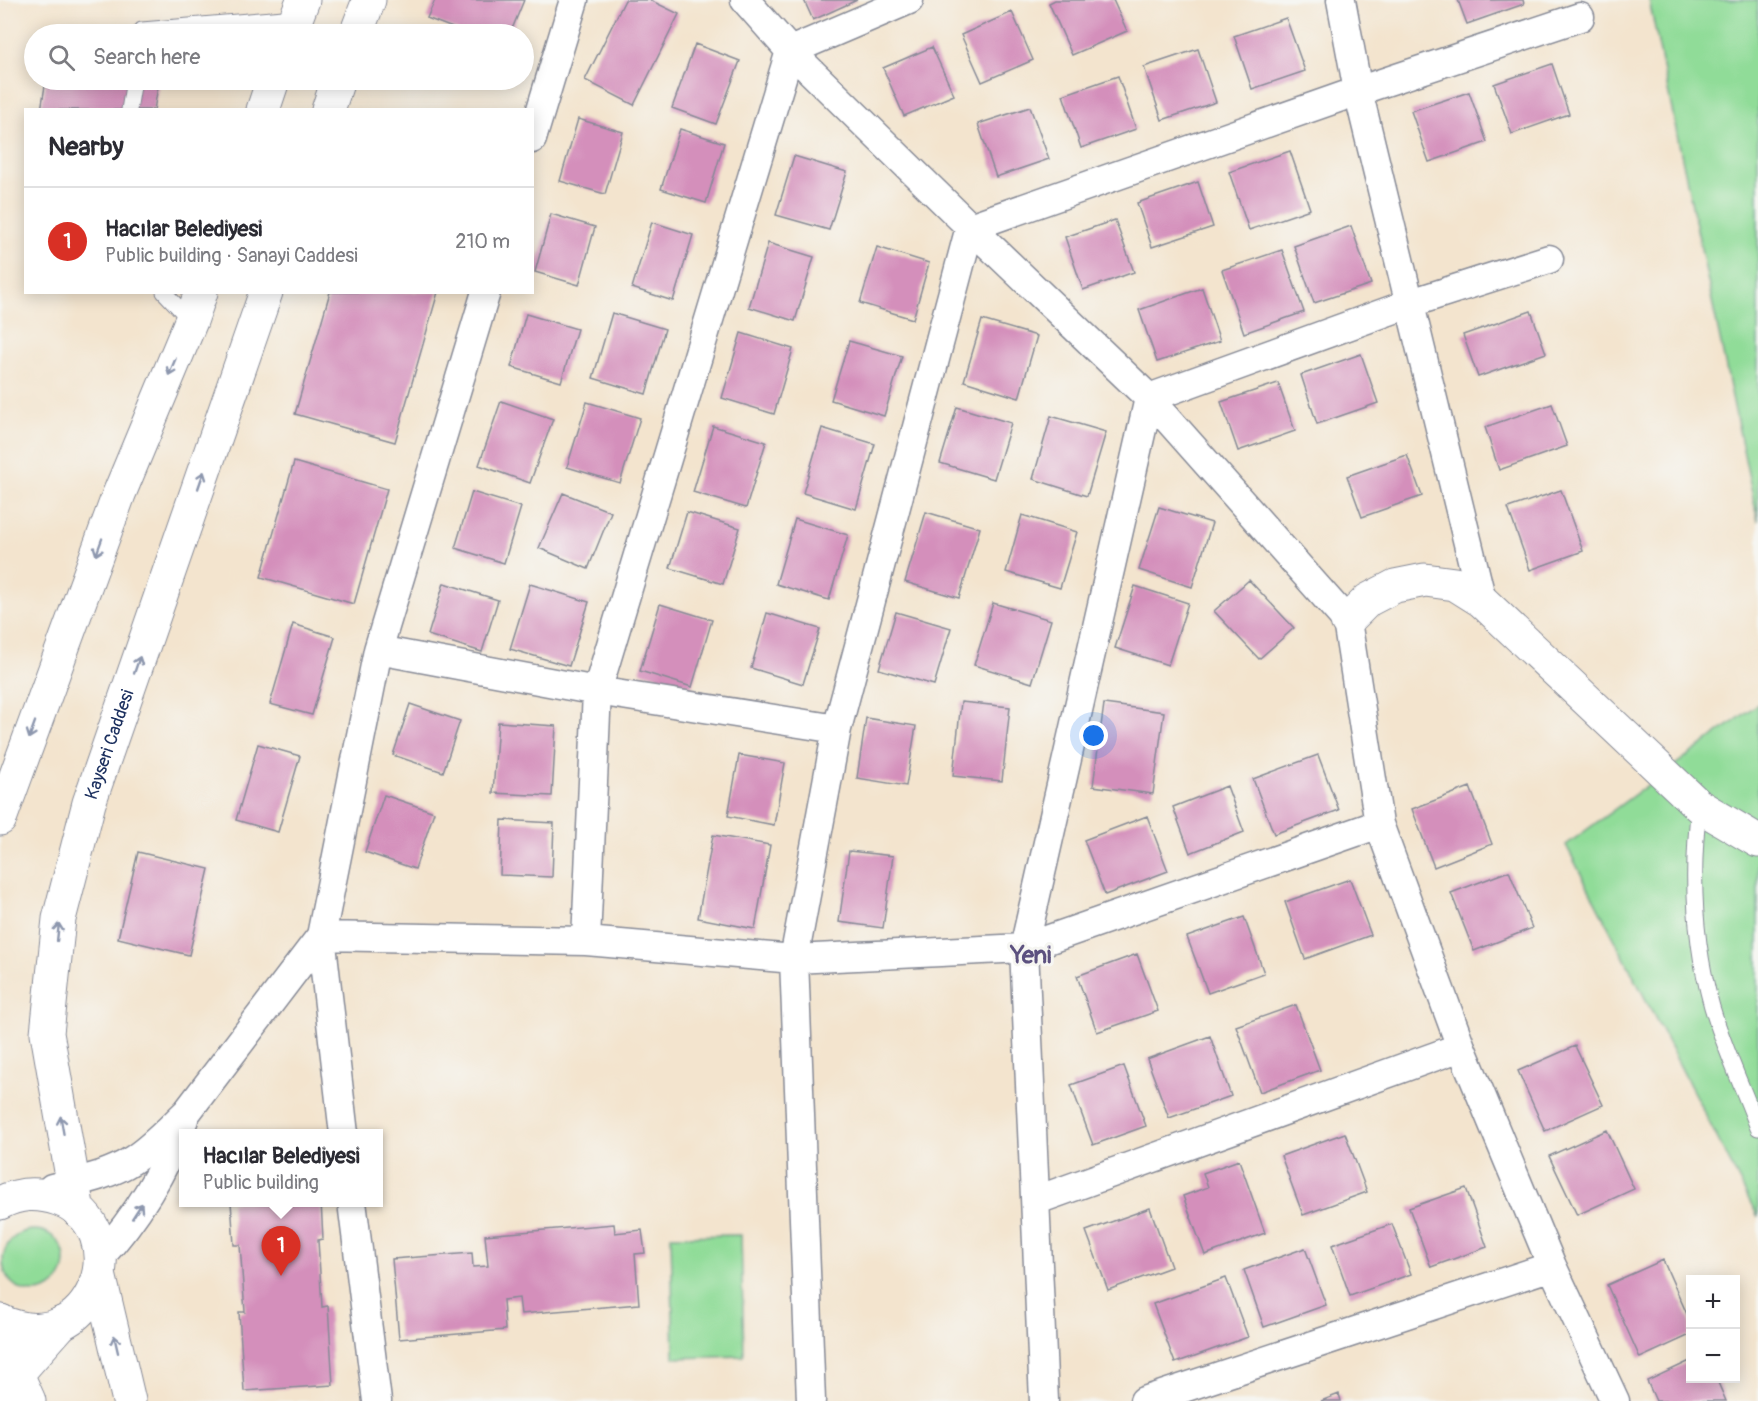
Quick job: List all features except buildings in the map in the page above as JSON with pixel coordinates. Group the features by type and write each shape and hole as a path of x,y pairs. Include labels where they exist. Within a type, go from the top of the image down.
{"main road":[{"path":"360,24 369,0"},
{"path":"264,108 270,90"},
{"path":"329,108 335,90"},
{"name":"Kayseri Caddesi","path":"75,1197 47,1033 59,919 89,803 265,294"},
{"path":"0,819 119,494 196,307"},
{"path":"1347,621 1368,600 1395,586 1425,580 1455,584 1482,601 1699,806 1758,840"},
{"path":"0,1203 16,1196 33,1194 49,1196 64,1202 75,1197 97,1240 100,1265 129,1401"},
{"path":"15,1389 62,1323 86,1304 94,1290 100,1265"},
{"path":"1,1321 20,1328 33,1329 62,1323"},
{"path":"1,1321 15,1389"}],"street":[{"path":"534,132 574,0"},
{"path":"745,0 790,51 1149,398 1347,621 1379,824 1461,1047 1552,1266 1615,1401"},
{"path":"790,51 909,0"},
{"path":"1341,0 1358,91 1482,601"},
{"path":"970,227 1358,91 1580,17"},
{"path":"586,941 597,691 790,51"},
{"path":"811,1401 794,959 837,729 970,227"},
{"path":"1149,398 1411,303 1549,259"},
{"path":"343,1129 321,936 378,650 485,294"},
{"path":"1044,1401 1037,1200 1024,948 1149,398"},
{"path":"378,650 597,691 837,729"},
{"path":"321,936 586,941 794,959 1024,948 1379,824"},
{"path":"75,1197 107,1172 130,1162 187,1112 321,936"},
{"path":"1037,1200 1461,1047"},
{"path":"180,1129 187,1112"},
{"path":"100,1265 161,1172 179,1133"},
{"path":"353,1207 377,1401"},
{"path":"1144,1401 1552,1266"}],"lane":[{"path":"213,24 296,17"},
{"path":"129,108 132,90"},
{"path":"168,294 196,307"},
{"path":"1699,806 1695,837 1694,894 1701,954 1712,1007 1758,1128"}],"green space":[{"path":"1649,0 1758,0 1758,521"},
{"path":"1758,704 1758,1217 1566,845"},
{"path":"34,1230 46,1232 56,1239 63,1249 65,1261 63,1273 56,1283 46,1290 34,1292 22,1290 12,1283 5,1273 3,1261 5,1249 12,1239 22,1232"},
{"path":"741,1235 744,1356 674,1358 671,1236"}],"place":[{"name":"Hacılar Belediyesi","path":"281,1276"}],"district":[{"name":"Yeni","path":"1031,955"}]}
